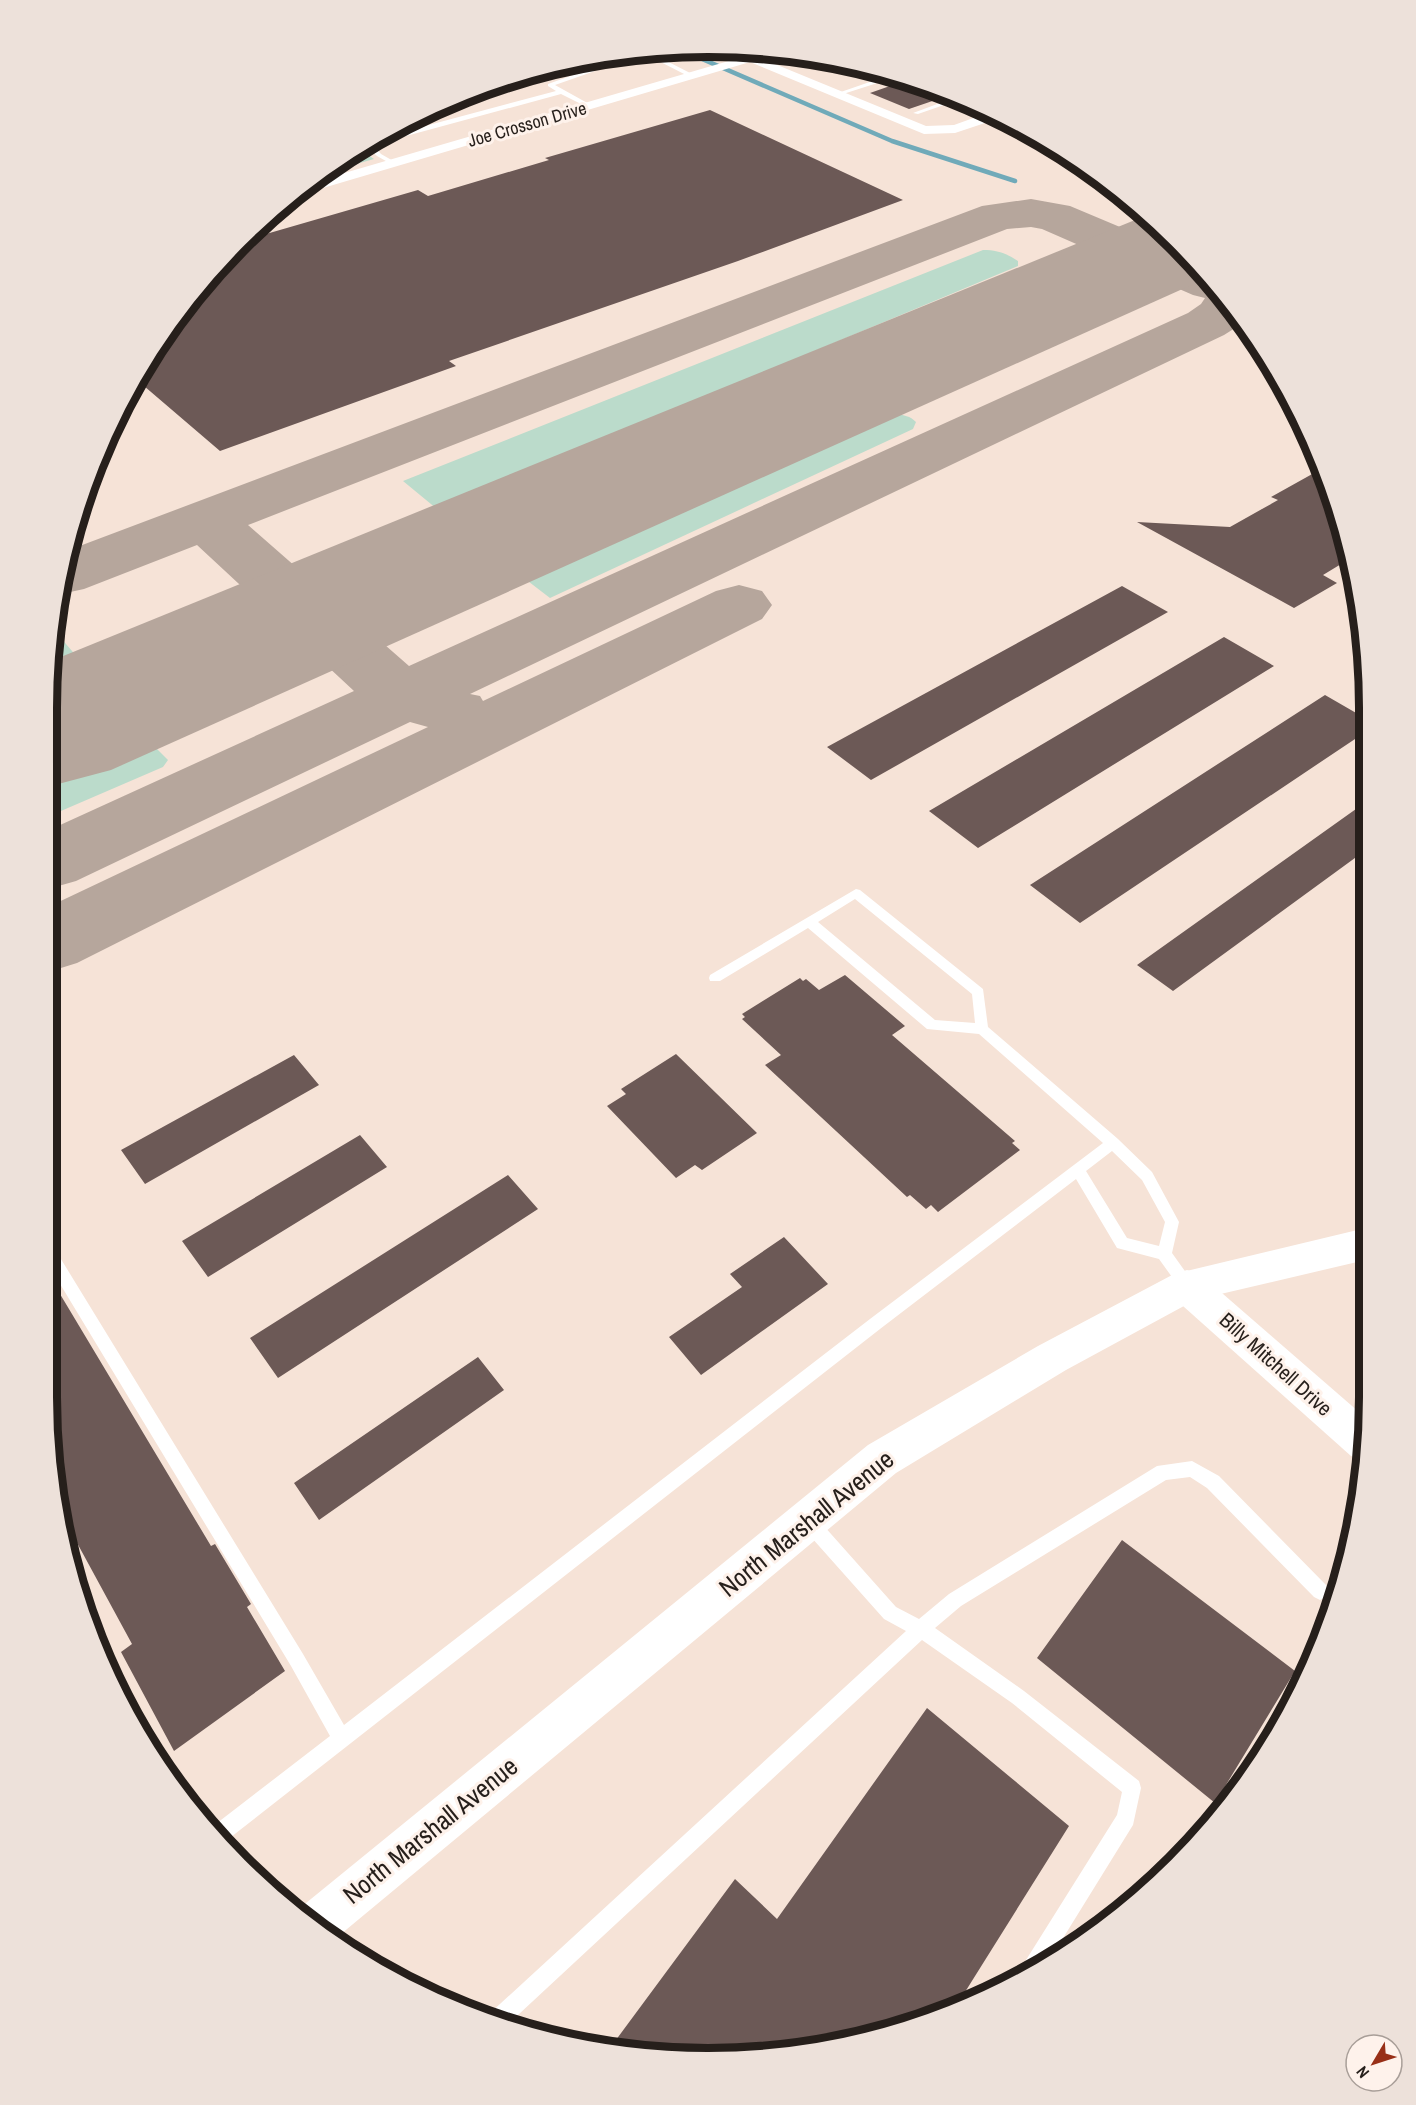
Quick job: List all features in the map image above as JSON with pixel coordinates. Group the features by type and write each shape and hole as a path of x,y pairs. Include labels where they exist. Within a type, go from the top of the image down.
{"main road":[{"name":"North Marshall Avenue","path":"321,1920 882,1459 1052,1358 1175,1270 1359,1245"},
{"name":"Billy Mitchell Drive","path":"1175,1270 1358,1437"}],"street":[{"name":"Joe Crosson Drive","path":"324,183 752,58"},
{"path":"752,58 924,130 955,129 984,119"}],"lane":[{"path":"659,59 697,75"},
{"path":"589,106 550,85 593,70 593,68"},
{"path":"838,94 880,80"},
{"path":"409,130 563,92"},
{"path":"916,113 946,103"},
{"path":"374,150 393,163"},
{"path":"716,978 856,893 978,992 982,1029"},
{"path":"809,921 932,1025 982,1029 1113,1143 1147,1176 1172,1222 1175,1270"},
{"path":"224,1831 875,1324 1113,1143"},
{"path":"1078,1170 1122,1243 1175,1270"},
{"path":"57,1266 342,1738"},
{"path":"503,2014 921,1629 956,1600 1163,1472 1192,1469 1213,1482 1320,1591"},
{"path":"808,1520 890,1613 921,1629 1018,1697 1132,1788 1126,1818 1039,1958"}],"green space":[{"path":"367,154 374,159 346,167"},
{"path":"983,250 1005,254 1018,261 1018,266 437,509 403,481"},
{"path":"896,414 914,420 916,422 913,429 550,598 520,575 879,418"},
{"path":"61,638 78,658 58,668"},
{"path":"151,743 168,760 163,767 57,813 57,784"}],"building":[{"path":"894,85 937,99 909,109 870,93"},
{"path":"710,110 903,200 738,261 449,361 456,366 220,451 143,385 192,312 219,279 262,235 418,190 428,196 549,160 545,158"},
{"path":"1314,473 1337,540 1342,563 1323,575 1337,583 1294,608 1137,522 1230,527 1278,500 1271,497"},
{"path":"1122,586 1168,612 871,780 827,747"},
{"path":"1224,637 1274,666 978,848 929,811"},
{"path":"1325,695 1359,715 1359,736 1080,923 1030,885"},
{"path":"1359,807 1359,855 1173,991 1137,965"},
{"path":"845,975 905,1026 892,1035 1015,1141 1012,1143 1020,1150 938,1212 931,1205 926,1209 910,1195 907,1197 765,1065 781,1055 742,1019 745,1017 742,1014 800,978 803,981 806,979 819,990"},
{"path":"676,1054 757,1133 702,1170 695,1165 676,1178 607,1106 626,1094 621,1089"},
{"path":"294,1055 319,1085 145,1184 121,1150"},
{"path":"360,1135 387,1167 208,1277 182,1241"},
{"path":"508,1175 538,1209 278,1378 250,1338"},
{"path":"784,1237 828,1284 701,1375 669,1337 742,1287 730,1274"},
{"path":"57,1289 211,1546 215,1544 251,1604 247,1607 285,1671 174,1751 121,1652 132,1644 72,1534 70,1524 58,1440"},
{"path":"478,1357 504,1390 319,1520 294,1483"},
{"path":"1122,1540 1295,1671 1215,1803 1037,1658"},
{"path":"927,1708 1069,1826 963,1995 876,2026 793,2042 751,2047 708,2048 665,2047 615,2041 735,1879 777,1919"}],"waterway":[{"path":"698,57 892,141 1015,181"}],"taxiway":[{"path":"206,520 999,216 1031,213 1053,216 1195,277"},
{"path":"403,697 1206,324 1224,312"},
{"path":"72,571 206,520"},
{"path":"206,520 403,697"},
{"path":"57,938 739,605"},
{"path":"57,858 403,697"},
{"path":"403,697 455,712"}],"runway":[{"path":"57,725 1170,250"}]}
